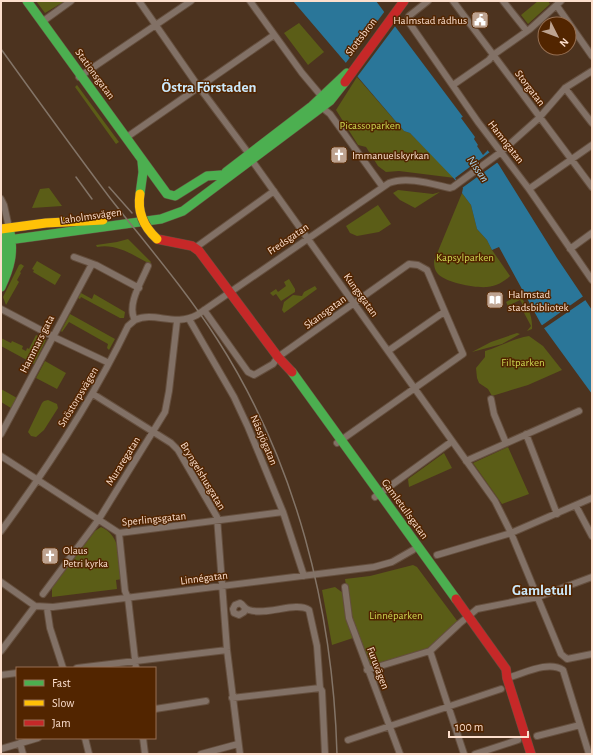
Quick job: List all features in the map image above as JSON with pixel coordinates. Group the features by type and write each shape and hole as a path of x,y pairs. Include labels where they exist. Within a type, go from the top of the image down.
{"main road":[{"name":"Stationsgatan","path":"28,1 80,77 127,137 142,161 169,196 178,195 207,176 221,175"},
{"name":"Slottsbron","path":"351,71 401,4"},
{"path":"325,101 329,89 351,71"},
{"path":"180,209 192,197 221,175 253,162 278,135 340,90 351,71"},
{"path":"180,209 257,153 312,106 325,101"},
{"path":"232,171 246,150 255,142 278,135"},
{"path":"142,161 143,172 138,204 139,211 150,232 157,239 196,248 229,292"},
{"name":"Laholmsvägen","path":"3,226 124,217 180,209"},
{"name":"Laholmsvägen","path":"6,240 157,220 180,209"},
{"path":"1,286 13,260 3,226"},
{"path":"1,270 5,258 6,240"},
{"name":"Gamletullsgatan","path":"229,292 278,357 282,367 339,442 466,618 507,678 531,754"},
{"name":"Gamletullsgatan","path":"377,495 413,550 466,618"}],"street":[{"path":"42,22 70,1"},
{"path":"139,1 246,150"},
{"path":"80,77 191,1"},
{"path":"250,1 325,101 332,117 382,186"},
{"name":"Hamngatan","path":"428,1 409,16 408,21 410,25 501,152 530,189 592,280"},
{"name":"Storgatan","path":"453,1 592,187"},
{"path":"503,1 526,30"},
{"path":"453,85 489,60 494,54 526,30 530,29 559,3 592,56"},
{"path":"127,137 274,35"},
{"path":"501,152 539,118 566,88 592,71"},
{"path":"566,88 592,123"},
{"path":"530,189 592,145"},
{"name":"Fredsgatan","path":"136,320 146,318 177,321 189,319 382,186 394,181 402,180 456,185 501,152"},
{"name":"Kungsgatan","path":"253,162 451,442 495,501 511,533 561,654 564,658 568,659 592,654"},
{"path":"196,248 274,191"},
{"path":"1,198 3,226"},
{"path":"570,249 592,233"},
{"path":"74,257 92,264 139,288"},
{"name":"Hammars gata","path":"1,434 92,264"},
{"name":"Skansgatan","path":"204,310 248,372 253,375 273,364 278,357 409,264 418,265 427,270 444,312"},
{"path":"136,320 132,315 132,308 148,266"},
{"path":"1,309 53,337 110,363"},
{"path":"339,442 463,354 444,312 388,351"},
{"name":"Nässjögatan","path":"189,319 234,398 283,512 304,576"},
{"name":"Snöstorpsvägen","path":"1,531 38,480 94,394 128,326 136,320"},
{"name":"Muraregatan","path":"43,594 99,519 154,432 167,405 177,321"},
{"name":"Bryngelshusgatan","path":"94,394 171,443 178,450 215,514 227,650 240,754"},
{"path":"491,399 494,414 506,443"},
{"path":"466,461 579,411"},
{"path":"526,434 557,514"},
{"path":"377,495 451,442"},
{"name":"Sperlingsgatan","path":"1,456 119,533 216,522 283,512"},
{"path":"437,555 511,533 592,498"},
{"path":"576,506 592,536"},
{"path":"119,533 125,591 128,598 136,665"},
{"name":"Linnégatan","path":"1,582 35,606 47,608 374,567 392,562 413,550"},
{"path":"367,670 430,652 466,618 482,608 538,597 592,577"},
{"name":"Furuvägen","path":"345,587 349,618 399,754"},
{"path":"1,651 35,606"},
{"path":"245,608 250,611 266,612 303,607 311,612 317,646 325,754"},
{"path":"47,608 50,628 63,667"},
{"path":"97,667 136,665 141,659 227,650"},
{"path":"430,652 464,754"},
{"path":"507,678 545,667 561,668 565,672 589,754"},
{"path":"1,675 16,673"},
{"path":"232,698 320,688"},
{"path":"348,740 501,689"},
{"path":"156,709 206,701"},
{"path":"537,736 580,725"},
{"path":"1,749 34,739"},
{"path":"85,739 89,754"},
{"path":"143,739 144,754"},
{"path":"474,754 518,740"},
{"path":"20,743 23,754"},
{"path":"202,754 238,744"}],"green space":[{"path":"36,1 65,1 45,13"},
{"path":"538,1 548,1 550,4 528,24 521,15"},
{"path":"299,23 324,52 308,65 284,33"},
{"name":"Picassoparken","path":"357,77 404,131 410,133 455,178 399,171 386,172 378,166 366,147 358,145 336,110"},
{"path":"77,85 119,142 116,144 75,87"},
{"path":"49,188 62,206 32,208 40,189"},
{"path":"398,190 433,194 440,192 415,208 400,200 393,193"},
{"name":"Kapsylparken","path":"462,193 471,205 477,229 487,240 510,276 497,285 482,287 469,286 443,278 435,269 434,261"},
{"path":"378,205 391,224 379,232 357,236 350,233 346,226"},
{"path":"128,239 151,262 150,264 118,248 104,246 97,247 96,245"},
{"path":"37,261 61,275 55,285 33,272 34,270 32,269"},
{"path":"21,264 24,266 17,280 19,282 6,305 3,297 19,265"},
{"path":"289,279 295,289 295,292 281,301 276,294 273,296 270,293 276,289 278,292 286,286 284,282"},
{"path":"315,286 317,289 284,313 282,310 284,302 293,295 302,296 304,292"},
{"path":"81,293 92,299 94,294 125,312 124,318 120,318 81,297 80,299 78,298"},
{"path":"519,295 525,302 532,319 532,329 527,331 531,326 522,309 524,307 520,300 508,306 506,302"},
{"path":"70,314 115,339 109,350 107,348 108,344 69,322 62,332 61,331"},
{"path":"517,333 520,334 502,344 472,352 491,342"},
{"path":"36,335 46,340 34,364 1,346 1,338 11,343 12,341 23,346 22,349 26,351 27,348 29,349"},
{"name":"Filtparken","path":"529,336 543,346 562,370 528,385 492,396 488,389 479,383 477,378 476,368 485,357 485,351"},
{"path":"45,361 66,373 57,389 36,378"},
{"path":"1,389 17,398 11,408 1,402"},
{"path":"48,400 57,404 58,408 44,430 36,437 31,436 28,432 42,403"},
{"path":"508,447 529,494 502,504 473,463"},
{"path":"444,453 452,468 409,487 408,479"},
{"path":"101,527 108,531 112,536 118,549 122,579 116,580 117,589 52,597 52,588 95,531"},
{"name":"Linnéparken","path":"413,565 417,567 458,622 428,649 371,667 367,663 351,618 345,579 370,576"},
{"path":"335,587 343,593 344,608 353,638 332,645 322,590"}],"water":[{"name":"Nissan","path":"293,1 376,1 499,165 557,258 592,310 592,394 541,324 499,247 492,250 487,240 477,229 471,205 462,193 463,188 410,133 404,131"}],"pier":[{"path":"385,11 396,25 357,77 345,64"},
{"path":"464,116 491,151 489,152 488,150 483,155 477,146 478,145 474,139 475,137 461,118"},
{"path":"490,152 498,162 462,188 455,178"},
{"path":"585,295 587,299 543,329 541,326"}],"railway":[{"path":"1,49 96,180 205,320 245,386 269,435 289,486 305,538 318,591 328,645 334,700 337,754"},
{"path":"76,177 92,199"},
{"path":"109,187 132,213"}],"traffic: fast":[{"path":"27,1 167,194 175,196 207,176 221,175"},
{"path":"226,172 312,106 347,73"},
{"path":"1,241 161,219 183,211 330,101 345,82"},
{"path":"140,194 143,172 142,161"},
{"path":"1,287 7,273 11,254 12,247 10,232"},
{"path":"1,270 6,254 3,233"},
{"path":"292,372 456,599"}],"traffic: slow":[{"path":"140,194 139,201 142,219 157,239"},
{"path":"1,229 46,223 103,220"}],"traffic: jam":[{"path":"345,82 404,1"},
{"path":"157,239 192,246 199,251 278,357 292,372"},
{"path":"456,599 506,669 507,678 531,754"}],"place":[{"name":"Halmstad rådhus","path":"480,20"},
{"name":"Immanuelskyrkan","path":"339,155"},
{"name":"Halmstad stadsbibliotek","path":"495,300"},
{"name":"Olaus Petri kyrka","path":"50,556"}],"district":[{"name":"Östra Förstaden","path":"209,87"},
{"name":"Gamletull","path":"542,590"}]}
